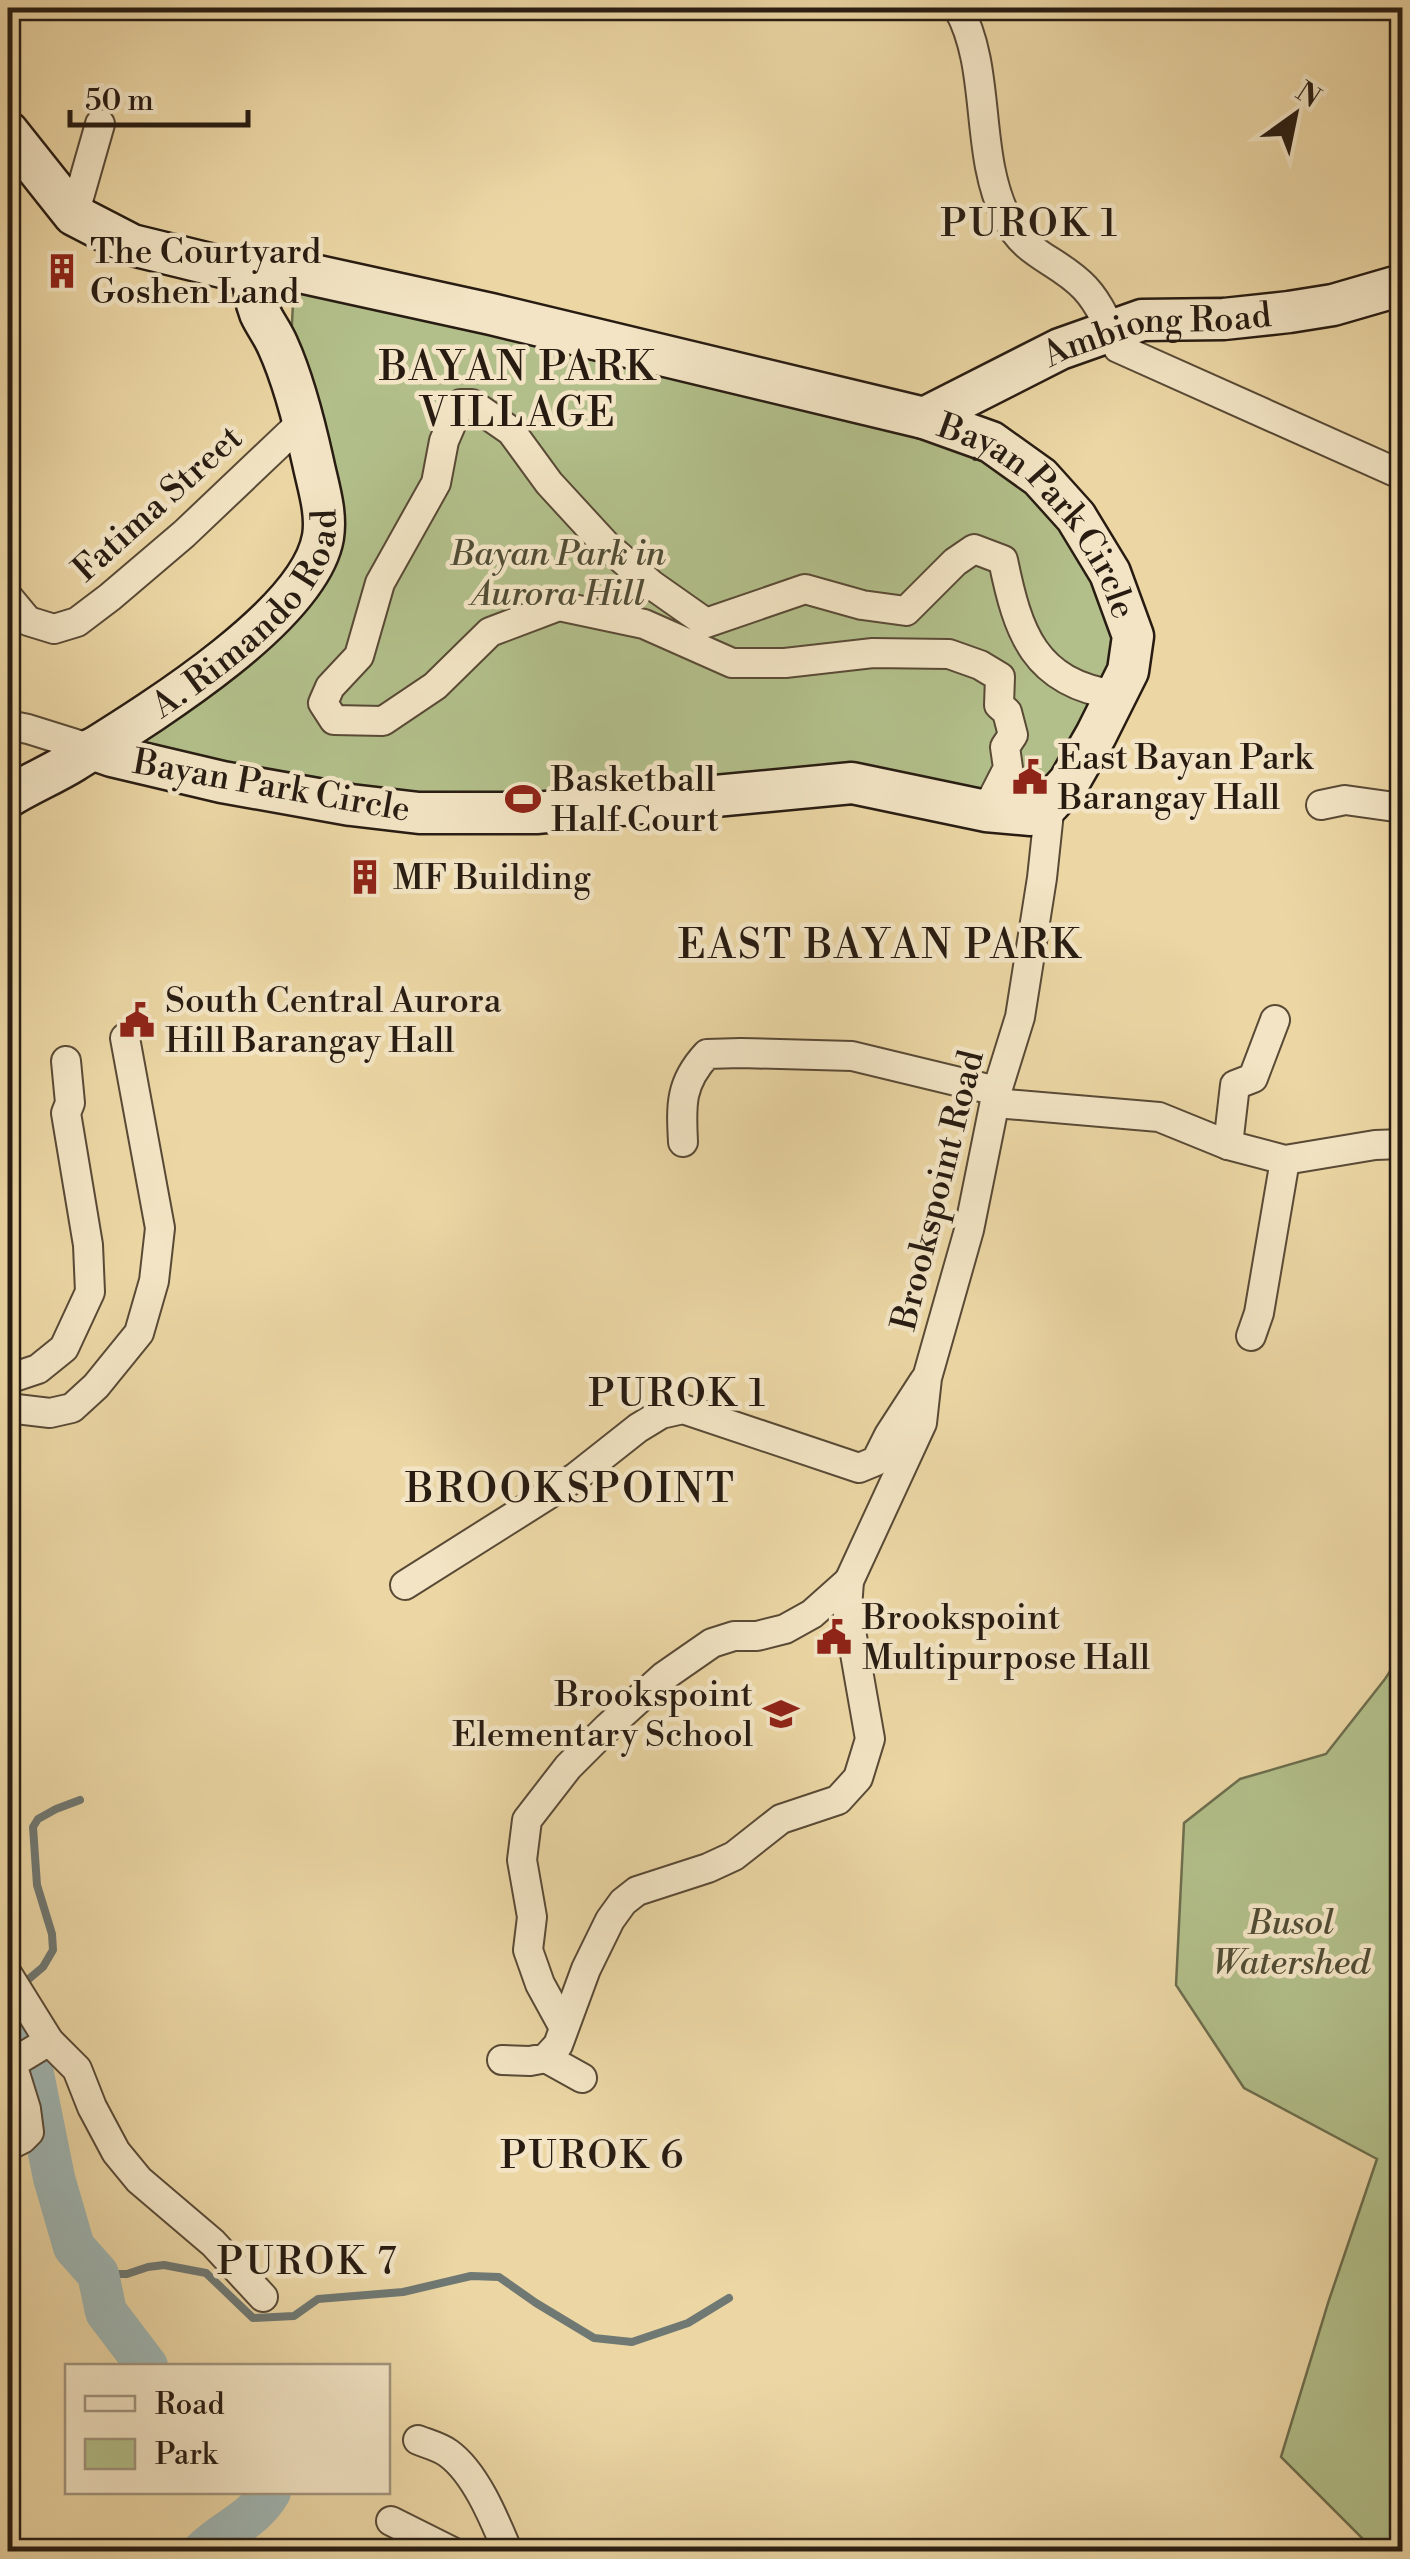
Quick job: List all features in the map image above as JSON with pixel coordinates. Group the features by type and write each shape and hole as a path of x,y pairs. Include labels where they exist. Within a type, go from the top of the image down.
{"main road":[{"path":"8,132 74,215"},
{"name":"Bayan Park Circle","path":"74,215 132,245 222,267 295,271 491,314 924,418 991,442 1040,477 1076,517 1110,573 1133,636 1128,670 1069,782 1050,803 1031,815 986,812 852,783 536,813 420,813 222,782 92,749"},
{"name":"A. Rimando Road","path":"8,796 72,762 202,678 255,633 298,588 314,562 323,537 323,509 303,422 278,346 254,296 253,268"},
{"name":"A. Rimando Road","path":"278,346 280,301 295,271"},
{"name":"Ambiong Road","path":"924,418 1060,349 1142,320 1224,319 1333,306 1402,285"}],"street":[{"path":"958,8 973,47 990,176 1006,217 1023,243 1083,286 1118,348 1402,475"},
{"path":"74,215 100,124"},
{"path":"986,812 1008,768 1005,747 1013,735 1007,712 999,705 1000,677 949,654 873,653 786,663 732,663 644,624 559,606 490,632 436,686 383,721 334,720 323,703 330,687 359,656 380,583 436,483 444,441 460,404 472,404 511,431 550,483 606,545 652,585 706,623 804,589 862,605 906,610 955,562 974,549 1003,560 1018,622 1036,654 1060,677 1092,692 1116,696"},
{"name":"Fatima Street","path":"8,596 28,621 54,629 78,622 184,534 303,422"},
{"path":"8,725 92,749"},
{"path":"1321,804 1345,800 1402,808"},
{"name":"Brookspoint Road","path":"849,1581 922,1424 928,1378 969,1230 996,1097 1020,1016 1050,803"},
{"path":"1228,1145 1235,1085 1253,1078 1275,1020"},
{"path":"8,1408 50,1412 72,1408 96,1386 139,1333 154,1282 160,1228 126,1038"},
{"path":"682,1142 682,1098 694,1068 707,1054 741,1053 852,1056 996,1097 1160,1117 1228,1145 1285,1160 1402,1144"},
{"path":"8,1379 38,1369 64,1348 90,1292 88,1245 66,1113 70,1103 66,1061"},
{"path":"1252,1336 1285,1160"},
{"path":"405,1585 576,1476 661,1414 683,1409 858,1468 876,1462 888,1435 928,1378"},
{"path":"563,2026 540,1984 528,1950 532,1917 522,1860 526,1820 568,1767 663,1677 712,1644 734,1636 756,1636 785,1628 812,1614 849,1581"},
{"path":"502,2060 546,2058 558,2045 610,1920 636,1890 734,1856 782,1819 838,1800 858,1778 870,1739 847,1608 849,1581"},
{"path":"8,1975 35,2050 77,2069 116,2152 139,2180 214,2243 263,2297"},
{"path":"8,2146 30,2132 13,2067 35,2050"},
{"path":"546,2058 582,2078"},
{"path":"418,2440 447,2452 462,2466 492,2514 508,2552"},
{"path":"390,2521 453,2552"}],"green space":[{"name":"Bayan Park in Aurora Hill","path":"310,279 983,453 1065,524 1120,638 1111,676 1058,774 1021,802 422,800 127,745 327,567 291,343 293,303 298,289"},
{"name":"Busol Watershed","path":"1402,1653 1402,2551 1376,2552 1281,2457 1377,2159 1244,2088 1176,1985 1184,1823 1240,1779 1326,1754"}],"waterway":[{"path":"24,1983 43,1967 53,1950 37,1885 33,1827 38,1819 80,1800"},
{"path":"8,2016 32,2069 54,2178 74,2247 98,2274 106,2312 145,2364"},
{"path":"98,2274 127,2274 164,2265 206,2273 253,2318 294,2316 318,2299 403,2292 471,2276 499,2277 594,2338 632,2342 688,2323 729,2298"},
{"path":"202,2552 247,2518 269,2494"}],"place":[{"name":"The Courtyard Goshen Land","path":"62,271"},
{"name":"East Bayan Park Barangay Hall","path":"1030,777"},
{"name":"Basketball Half Court","path":"523,799"},
{"name":"MF Building","path":"365,877"},
{"name":"South Central Aurora Hill Barangay Hall","path":"137,1020"},
{"name":"Brookspoint Multipurpose Hall","path":"834,1637"},
{"name":"Brookspoint Elementary School","path":"781,1714"}],"district":[{"name":"PUROK 1","path":"1030,223"},
{"name":"BAYAN PARK VILLAGE","path":"518,389"},
{"name":"EAST BAYAN PARK","path":"880,944"},
{"name":"PUROK 1","path":"678,1393"},
{"name":"BROOKSPOINT","path":"571,1488"},
{"name":"PUROK 6","path":"593,2155"},
{"name":"PUROK 7","path":"308,2261"}]}
